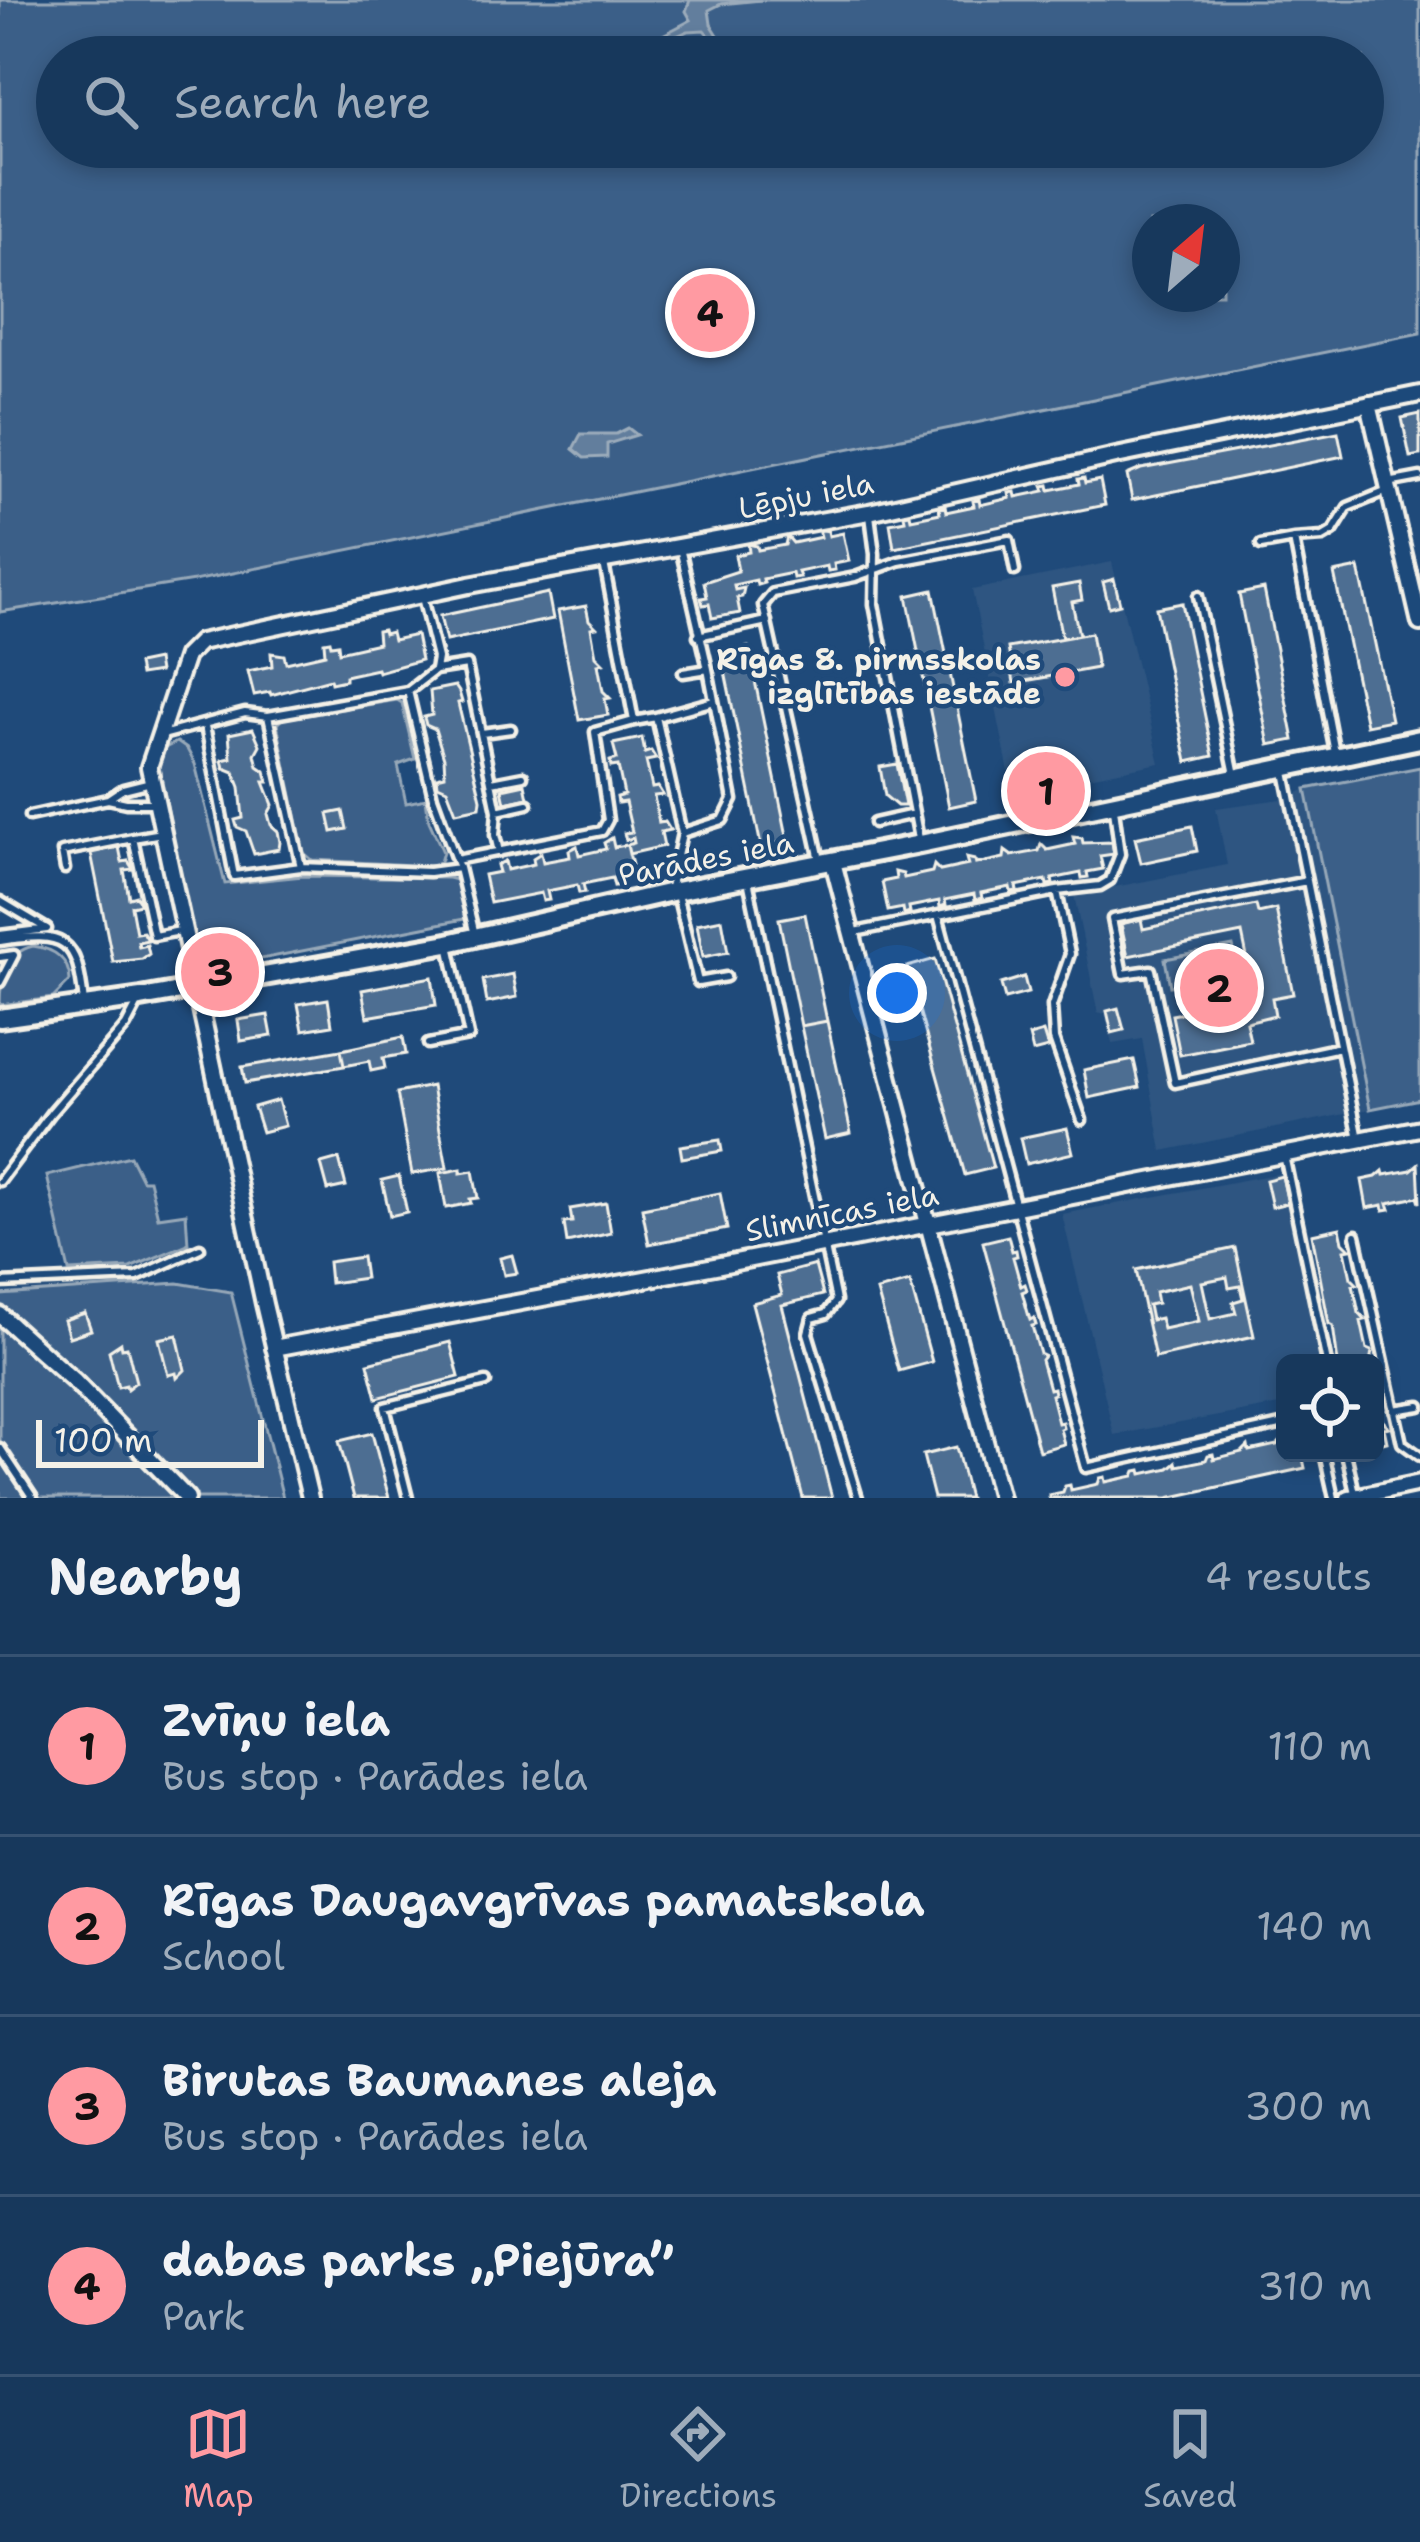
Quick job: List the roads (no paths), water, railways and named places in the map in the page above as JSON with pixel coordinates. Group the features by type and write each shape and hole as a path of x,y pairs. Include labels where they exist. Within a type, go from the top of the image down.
{"street":[{"name":"Lēpju iela","path":"159,735 187,656 200,641 869,512 1420,394"},
{"path":"1369,404 1420,623"},
{"path":"159,735 148,760 151,782 310,1498"},
{"name":"Parādes iela","path":"0,1018 448,943 673,891 1420,740"},
{"path":"827,862 852,933 1000,1498"},
{"name":"Slimnīcas iela","path":"274,1348 1420,1128"},
{"path":"0,1315 75,1382 187,1498"},
{"path":"1352,1497 1420,1483"}],"lane":[{"path":"1261,545 1323,537 1333,531 1348,507 1420,477"},
{"path":"869,512 875,554 874,604 920,844"},
{"path":"1294,539 1336,757"},
{"path":"827,862 763,605 773,593 899,561 1009,540 1015,571"},
{"path":"680,548 733,800 723,820 682,833"},
{"path":"604,561 634,721"},
{"path":"422,595 435,670"},
{"path":"1198,596 1235,778"},
{"path":"698,636 767,621"},
{"path":"159,735 245,712 268,716 408,691 435,670 466,665 492,782 499,852"},
{"path":"683,673 708,669"},
{"path":"408,691 437,813 458,864 475,936"},
{"path":"205,726 234,876 301,867 429,872 602,831 608,820 595,732 714,701"},
{"path":"268,716 301,867"},
{"path":"656,717 682,833 669,880 698,982 726,977"},
{"path":"482,733 511,729"},
{"path":"1285,768 1359,1139"},
{"path":"492,782 523,776"},
{"path":"29,816 108,799 123,789 151,782"},
{"path":"108,799 157,802"},
{"path":"497,811 528,804"},
{"path":"852,933 1100,886 1110,880 1120,854 1113,804"},
{"path":"874,823 914,814"},
{"path":"65,869 62,852 165,833"},
{"path":"133,838 154,936 184,930"},
{"path":"747,877 836,1301 834,1309 812,1318 808,1333 858,1498"},
{"path":"1307,881 1112,919 1119,956 1123,974 1151,970 1175,1083 1340,1047"},
{"path":"1057,891 1070,954 1052,1006 1054,1040 1082,1120"},
{"path":"0,901 46,929 0,938"},
{"path":"938,915 1086,1468 1276,1426"},
{"path":"0,938 49,938 67,946 80,966 84,1007"},
{"path":"428,1044 469,1036 448,943"},
{"path":"0,957 14,955 0,982"},
{"path":"0,1181 50,1113 126,1026 141,998"},
{"path":"1284,1154 1325,1354"},
{"path":"1357,1235 1402,1444 1420,1456"},
{"path":"0,1283 137,1277 200,1248"},
{"path":"408,1498 385,1407 486,1382"},
{"path":"1394,1409 1420,1406"},
{"path":"0,1448 33,1498"},
{"path":"1326,1462 1334,1498"},
{"path":"1347,1462 1352,1497"}],"place":[{"name":"dabas parks „Piejūra”","path":"710,313"},
{"name":"Rīgas 8. pirmsskolas izglītības iestāde","path":"1065,677"},
{"name":"Zvīņu iela","path":"1046,791"},
{"name":"Birutas Baumanes aleja","path":"220,972"},
{"name":"Rīgas Daugavgrīvas pamatskola","path":"1219,988"}]}
